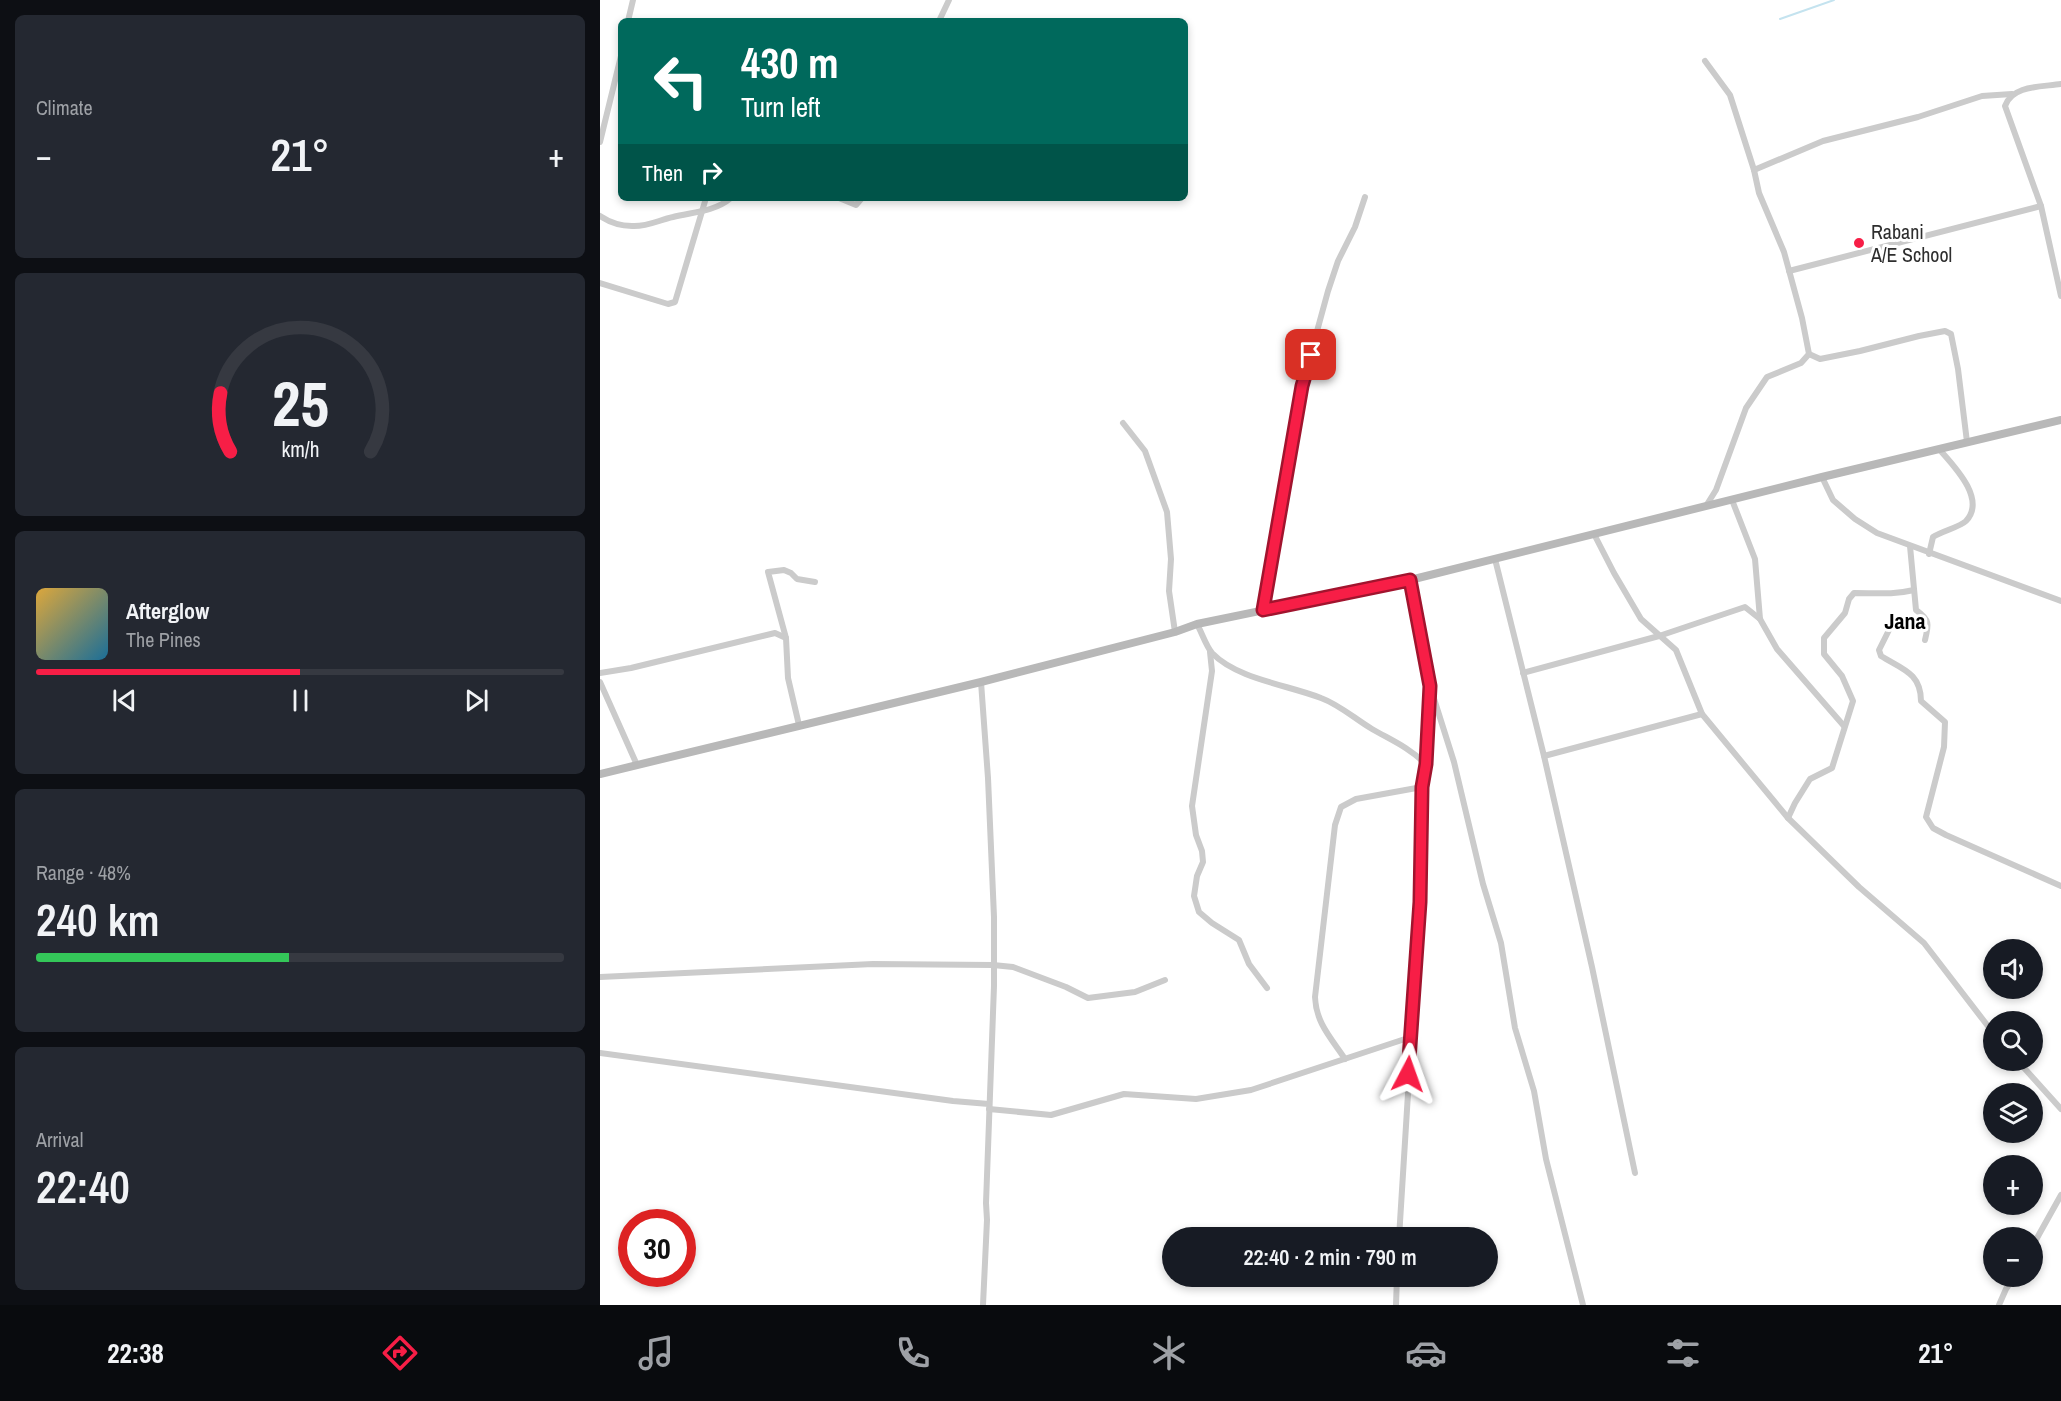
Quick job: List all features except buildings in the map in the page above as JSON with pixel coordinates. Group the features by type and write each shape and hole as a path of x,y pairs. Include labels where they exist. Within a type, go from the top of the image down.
{"main road":[{"path":"600,774 981,682 1175,632 1197,624 1410,580 2061,420"}],"street":[{"path":"629,18 633,0"},
{"path":"940,18 949,0"},
{"path":"1705,61 1730,95 1759,193 1784,252 1809,354"},
{"path":"600,142 618,68"},
{"path":"1754,170 1823,141 1918,117 1982,96 2012,94 2020,90 2061,84"},
{"path":"2012,94 2005,106 2041,206 2061,296"},
{"path":"1263,610 1302,386 1328,291 1365,197"},
{"path":"600,283 668,304 675,302 705,201"},
{"path":"600,216 631,226 650,225 673,217 701,213 725,201"},
{"path":"846,201 856,205 859,201"},
{"path":"1789,272 2041,206"},
{"path":"1809,354 1820,359 1918,336 1945,331 1951,334 1967,442"},
{"path":"1705,507 1716,490 1746,408 1767,377 1801,363 1809,354"},
{"path":"1124,423 1145,451 1167,512 1171,559 1169,591 1175,632"},
{"path":"1929,554 1933,537 1941,531 1966,522 1971,513 1973,496 1959,473 1939,449"},
{"path":"1822,477 1833,500 1877,533 2061,601"},
{"path":"1731,500 1755,559 1760,619"},
{"path":"1594,534 1641,618 1676,650 1702,714 1788,818 1859,887 1924,943 1983,1020"},
{"path":"1910,546 1916,610 1925,616 1928,626 1925,640"},
{"path":"1495,559 1544,756 1592,967 1635,1173"},
{"path":"798,725 788,678 786,639 768,572 784,570 797,579 814,582"},
{"path":"1410,580 1430,686 1454,762 1483,884 1501,943 1515,1028 1534,1091 1546,1159 1583,1305"},
{"path":"1788,818 1810,779 1832,768 1853,701 1842,676 1824,654 1824,639 1845,614 1854,593 1893,595 1914,590"},
{"path":"1522,673 1659,636 1745,607 1760,619 1777,649 1844,726"},
{"path":"1894,620 1879,650 1881,656 1915,677 1921,692 1921,701 1945,722 1944,747 1926,817 1933,828 1946,835 2061,886"},
{"path":"1197,624 1210,651 1212,671 1192,806 1203,862 1197,876 1194,896 1199,912 1239,940 1249,964 1268,988"},
{"path":"600,673 631,668 763,635 775,633 786,639"},
{"path":"1210,651 1227,665 1323,698 1395,740 1426,764"},
{"path":"600,682 637,765"},
{"path":"981,682 993,894 987,1220 983,1305"},
{"path":"1401,1227 1420,902 1422,787 1426,764 1430,686"},
{"path":"1544,756 1702,714"},
{"path":"1345,1059 1316,1012 1315,997 1335,825 1341,807 1356,799 1422,787"},
{"path":"600,977 873,964 993,965 1012,967 1066,987 1088,998 1135,992 1165,980"},
{"path":"600,1053 1051,1115 1124,1094 1196,1099 1251,1090 1411,1037"},
{"path":"2026,1071 2061,1109"},
{"path":"2043,1228 2061,1195"},
{"path":"2053,1210 2061,1212"},
{"path":"1396,1305 1397,1287"},
{"path":"1999,1305 2007,1287"}],"waterway":[{"path":"1780,19 1834,0"}],"place":[{"name":"Rabani A/E School","path":"1859,243"}],"district":[{"name":"Jana","path":"1905,621"}],"route":[{"path":"1311,355 1302,386 1263,610 1410,580 1430,686 1426,764 1422,787 1420,902 1408,1074"}]}
